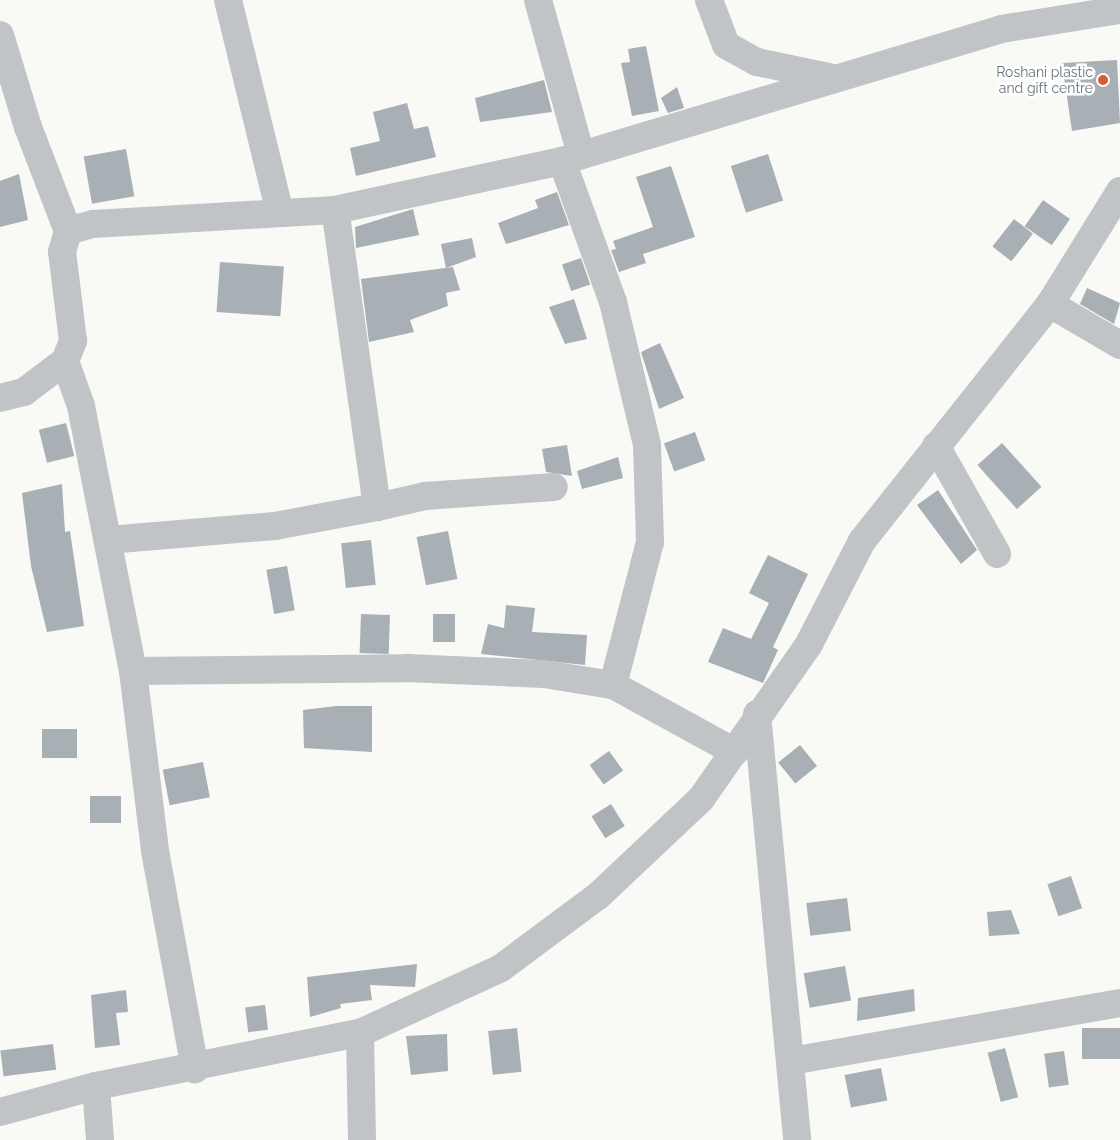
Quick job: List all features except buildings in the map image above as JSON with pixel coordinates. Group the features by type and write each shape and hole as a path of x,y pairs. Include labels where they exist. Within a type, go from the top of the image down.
{"street":[{"path":"228,0 280,213"},
{"path":"538,0 572,158 613,302 647,445 650,542 613,685"},
{"path":"709,0 726,45 757,62 830,77"},
{"path":"68,231 93,224 335,210 572,158 830,77 1001,29 1120,10"},
{"path":"0,35 28,126 68,231 62,252 73,341 65,361 24,392 0,398"},
{"path":"0,1112 96,1086 195,1069 360,1033 502,968 598,896 701,799 736,752 757,714 809,644 862,541 1050,304 1120,191"},
{"path":"335,210 377,507"},
{"path":"1050,304 1120,345"},
{"path":"65,361 81,406 133,671 155,851 195,1069"},
{"path":"936,446 997,554"},
{"path":"108,540 275,526 425,496 554,487"},
{"path":"133,671 407,668 544,674 613,685 736,752"},
{"path":"757,714 797,1140"},
{"path":"791,1061 1120,1003"},
{"path":"360,1033 362,1140"},
{"path":"96,1086 100,1140"}],"place":[{"name":"Roshani plastic and gift centre","path":"1103,80"}]}
